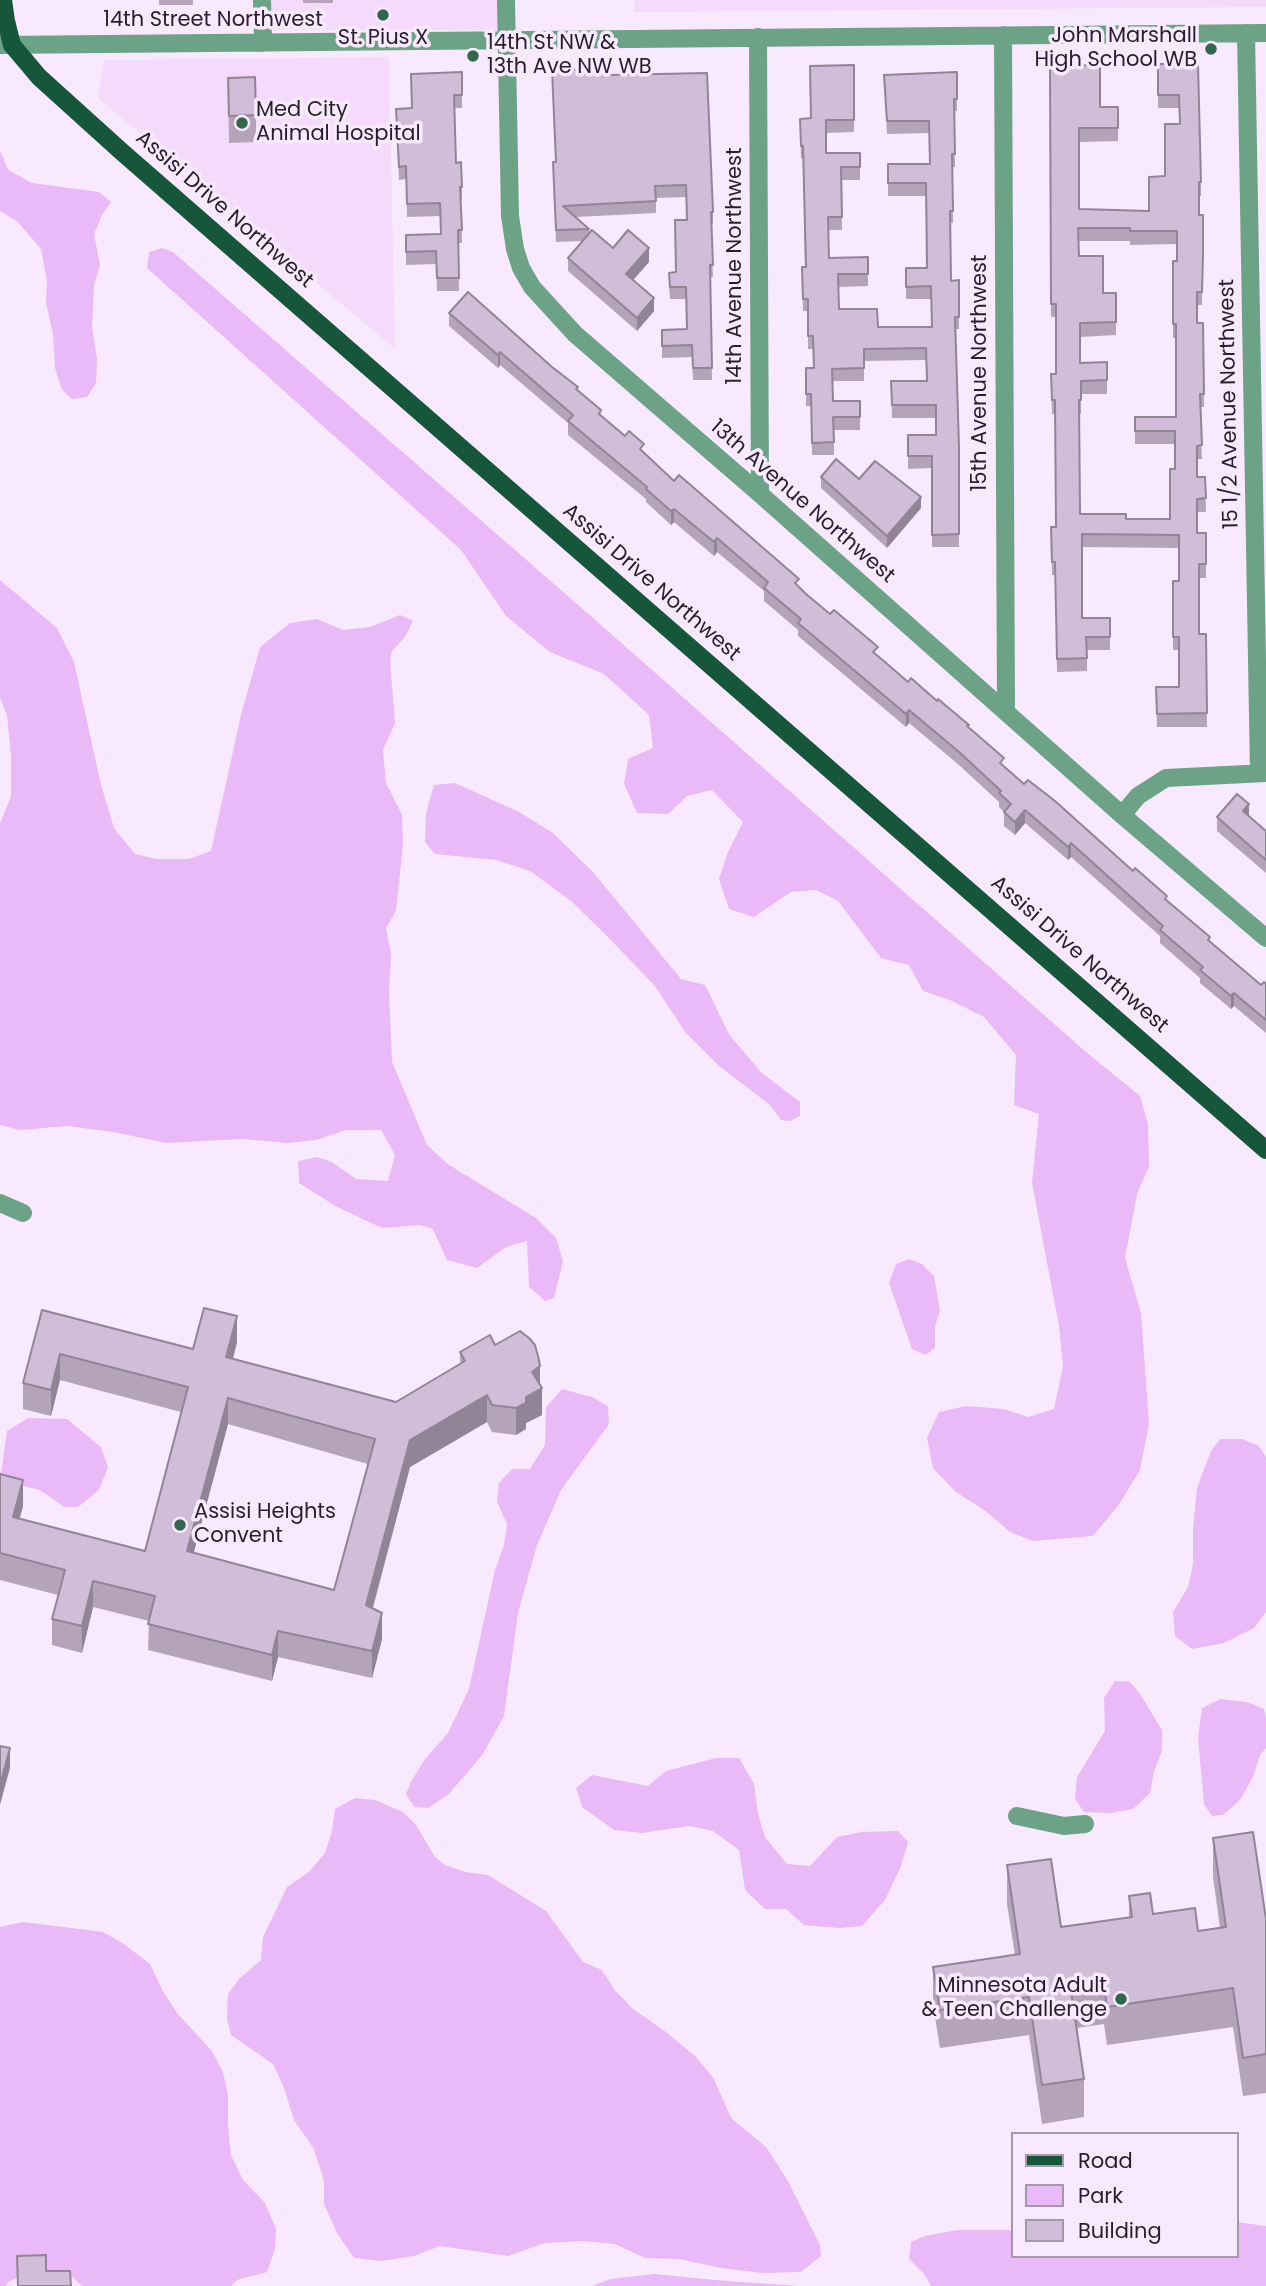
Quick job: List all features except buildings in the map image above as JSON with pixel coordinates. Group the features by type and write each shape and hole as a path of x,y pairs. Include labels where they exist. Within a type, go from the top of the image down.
{"main road":[{"path":"3,0 6,45"},
{"name":"Assisi Drive Northwest","path":"6,45 122,152 1266,1150"}],"street":[{"path":"262,0 263,43"},
{"name":"13th Avenue Northwest","path":"506,0 510,216 515,249 521,268 532,287 575,334 1006,710 1122,815 1266,938"},
{"name":"15 1/2 Avenue Northwest","path":"1246,33 1262,773"},
{"name":"14th Street Northwest","path":"6,45 1266,33"},
{"name":"15th Avenue Northwest","path":"1003,35 1006,710"},
{"name":"14th Avenue Northwest","path":"758,37 760,494"},
{"path":"1122,815 1138,796 1166,778 1262,773"},
{"path":"0,1203 23,1213"},
{"path":"1017,1816 1064,1826 1085,1824"}],"shaded area":[{"name":"St. Pius X","path":"267,0 498,0 499,30 267,30"},
{"path":"634,0 1266,0 1266,7 634,12"},
{"path":"389,57 395,349 98,98 104,60"}],"green space":[{"path":"0,150 8,170 32,183 99,192 111,202 94,234 100,265 94,285 92,326 97,359 96,383 87,397 72,399 62,390 55,368 53,334 46,303 47,281 41,249 18,222 0,211"},
{"path":"162,248 173,252 1086,1052 1140,1096 1148,1124 1149,1166 1137,1194 1125,1258 1141,1313 1149,1424 1140,1470 1118,1506 1093,1536 1033,1541 1010,1532 987,1512 956,1492 933,1468 927,1438 939,1412 966,1406 1004,1409 1028,1417 1054,1409 1063,1366 1059,1326 1032,1183 1039,1114 1014,1105 1016,1055 984,1017 952,1001 923,991 909,965 881,958 838,901 816,890 791,892 754,917 729,909 719,879 728,852 743,822 712,790 687,796 668,814 637,813 624,784 628,759 653,748 649,715 604,674 550,652 506,616 461,550 147,268 149,252"},
{"path":"0,580 57,628 74,662 101,785 114,828 135,854 156,859 189,859 211,851 241,715 260,647 290,623 317,619 343,630 370,627 400,615 413,621 405,637 392,651 390,661 395,723 383,750 386,783 402,815 403,844 396,911 386,928 391,954 389,991 392,1062 427,1145 449,1165 536,1218 556,1238 563,1261 554,1298 545,1301 529,1287 527,1241 506,1247 477,1268 447,1260 433,1229 420,1225 382,1228 337,1207 299,1183 298,1161 317,1157 332,1162 356,1179 388,1181 395,1155 381,1130 346,1130 316,1140 287,1143 243,1139 166,1143 67,1126 20,1130 0,1125 0,824 11,796 11,755 7,715 0,698"},
{"path":"455,783 519,812 553,833 593,872 681,979 705,985 730,1036 762,1073 800,1102 800,1116 790,1121 781,1120 770,1105 719,1066 685,1032 655,986 605,934 571,901 530,871 496,860 435,854 425,842 426,813 434,785"},
{"path":"909,1259 922,1264 934,1276 940,1311 935,1326 935,1348 925,1355 912,1349 889,1283 896,1264"},
{"path":"562,1389 592,1397 608,1406 609,1424 561,1490 537,1545 518,1613 504,1716 483,1754 448,1795 428,1808 414,1807 406,1794 412,1780 425,1759 448,1733 469,1689 495,1570 504,1545 507,1524 497,1502 499,1483 512,1469 530,1469 545,1445 546,1407"},
{"path":"28,1418 67,1419 101,1447 108,1467 99,1490 78,1507 64,1507 40,1490 15,1484 1,1474 7,1431"},
{"path":"1220,1439 1242,1439 1259,1446 1266,1457 1266,1612 1254,1628 1224,1643 1192,1649 1175,1636 1173,1612 1188,1587 1193,1564 1197,1488 1211,1451"},
{"path":"1115,1681 1130,1682 1140,1694 1162,1730 1162,1751 1154,1771 1150,1793 1133,1809 1111,1813 1084,1812 1075,1799 1077,1777 1105,1731 1104,1698"},
{"path":"1221,1699 1247,1702 1264,1709 1266,1748 1260,1755 1253,1777 1240,1800 1223,1815 1212,1816 1204,1804 1198,1738 1202,1708"},
{"path":"716,1758 739,1758 754,1784 758,1814 765,1837 787,1864 810,1866 837,1837 862,1832 898,1831 908,1842 901,1866 885,1900 862,1926 839,1928 804,1925 786,1909 765,1909 745,1890 739,1850 713,1831 689,1826 642,1833 614,1830 582,1807 576,1788 592,1775 648,1786 666,1771"},
{"path":"355,1798 375,1800 403,1812 416,1825 435,1857 445,1865 465,1872 488,1875 546,1911 583,1962 602,1970 614,1989 633,2009 696,2057 714,2079 731,2118 766,2147 788,2181 820,2245 821,2256 801,2272 762,2273 679,2259 645,2258 615,2244 584,2241 545,2243 508,2256 440,2246 414,2256 381,2261 354,2258 337,2233 324,2204 324,2181 314,2149 294,2120 273,2064 231,2035 227,2018 228,1994 239,1979 261,1960 263,1937 287,1887 309,1872 325,1853 335,1809"},
{"path":"23,1922 103,1932 124,1944 150,1964 177,2013 212,2051 223,2072 228,2095 231,2155 243,2180 265,2203 276,2229 275,2249 267,2272 237,2280 231,2286 82,2286 70,2275 29,2272 8,2282 6,2286 0,2286 0,1927"},
{"path":"1238,2222 1266,2226 1266,2286 931,2286 925,2275 909,2259 911,2242 924,2236 958,2230 1010,2230 1010,2258 1238,2258"},
{"path":"655,2274 798,2286 592,2286 611,2279"}],"place":[{"name":"St. Pius X","path":"383,15"},
{"name":"John Marshall High School WB","path":"1211,49"},
{"name":"14th St NW & 13th Ave NW WB","path":"473,56"},
{"name":"Med City Animal Hospital","path":"242,123"},
{"name":"Assisi Heights Convent","path":"180,1525"},
{"name":"Minnesota Adult & Teen Challenge","path":"1121,1999"}]}
